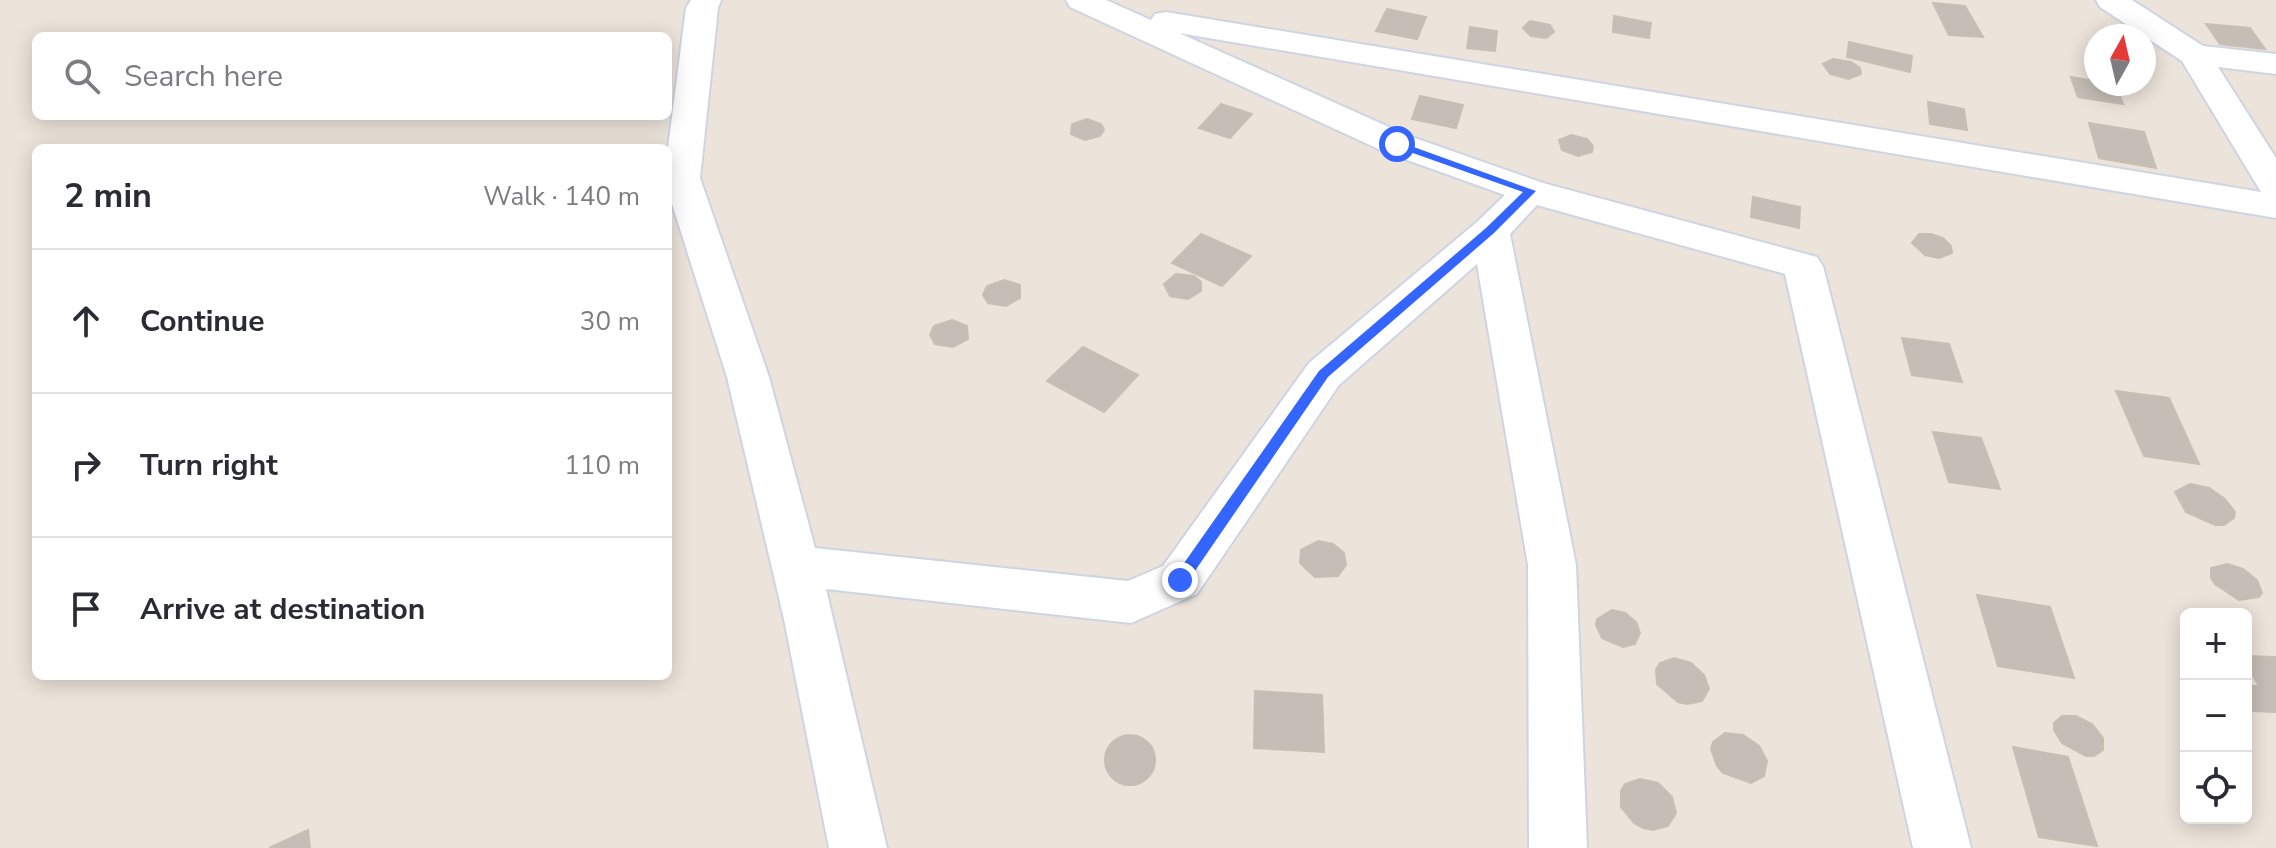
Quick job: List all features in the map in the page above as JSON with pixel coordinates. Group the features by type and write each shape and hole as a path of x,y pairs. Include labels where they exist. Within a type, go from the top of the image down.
{"street":[{"path":"706,0 702,8 682,178 748,377 796,566 858,848"},
{"path":"2111,0 2194,55 2276,187"},
{"path":"1094,6 1397,144 1530,191 1803,266 1942,848"},
{"path":"1094,6 2276,206"},
{"path":"2194,55 2276,64"},
{"path":"796,566 1131,602 1180,580 1324,374 1490,231 1530,191"},
{"path":"1490,231 1552,565 1558,848"}],"building":[{"path":"1933,3 1965,6 1983,37 1949,35"},
{"path":"1387,9 1426,17 1417,39 1376,31"},
{"path":"1614,16 1651,23 1649,38 1613,32"},
{"path":"1530,21 1550,25 1554,32 1546,38 1531,36 1523,28"},
{"path":"2206,24 2250,28 2265,49 2220,44"},
{"path":"1470,27 1497,31 1495,51 1467,48"},
{"path":"1849,42 1912,56 1910,72 1847,57"},
{"path":"1833,59 1851,62 1860,68 1861,74 1848,79 1830,74 1823,64"},
{"path":"2071,77 2084,79 2084,96 2120,96 2123,104 2078,97"},
{"path":"1420,96 1463,105 1456,128 1412,119"},
{"path":"1928,102 1964,109 1967,130 1930,124"},
{"path":"1221,104 1252,114 1230,138 1199,128"},
{"path":"1087,119 1101,124 1104,130 1100,136 1085,140 1071,134 1072,124"},
{"path":"2089,123 2144,132 2156,168 2099,158"},
{"path":"1571,135 1587,139 1593,146 1592,152 1578,156 1562,150 1559,140"},
{"path":"1753,197 1800,207 1799,228 1751,217"},
{"path":"1201,234 1251,256 1222,286 1172,263"},
{"path":"1919,234 1943,238 1951,246 1952,253 1939,258 1925,255 1912,243"},
{"path":"1176,274 1194,276 1201,282 1201,291 1188,299 1170,296 1164,284"},
{"path":"1004,280 1020,285 1020,298 1006,306 988,303 983,295 987,286"},
{"path":"952,320 967,326 968,339 953,347 935,344 930,335 934,326"},
{"path":"1902,338 1949,344 1962,382 1912,375"},
{"path":"1083,347 1138,375 1104,412 1047,381"},
{"path":"2116,391 2169,398 2199,464 2144,456"},
{"path":"1933,432 1981,438 2000,489 1949,482"},
{"path":"2190,484 2209,488 2225,499 2235,512 2234,518 2224,525 2215,525 2186,512 2175,492"},
{"path":"1318,541 1333,544 1344,553 1346,565 1338,576 1315,577 1300,563 1301,550"},
{"path":"2227,564 2243,569 2257,580 2262,593 2259,597 2239,600 2215,584 2211,578 2211,568"},
{"path":"1977,595 2050,607 2074,678 1998,666"},
{"path":"1612,610 1625,613 1636,622 1640,633 1635,644 1623,647 1602,638 1596,625 1597,619"},
{"path":"2252,656 2276,657 2276,712 2253,711 2252,686 2259,686 2252,674"},
{"path":"1674,658 1691,663 1704,675 1709,689 1702,701 1678,702 1657,684 1656,670 1660,663"},
{"path":"1255,691 1322,695 1324,752 1254,748"},
{"path":"2062,716 2076,716 2092,724 2103,738 2103,750 2094,756 2086,756 2062,743 2054,730 2054,723"},
{"path":"1725,733 1743,735 1759,746 1767,761 1764,776 1751,783 1723,773 1711,749 1713,742"},
{"path":"1120,736 1140,736 1154,750 1154,770 1140,784 1120,784 1106,770 1106,750"},
{"path":"2013,747 2068,757 2097,846 2039,837"},
{"path":"1640,779 1658,783 1672,797 1676,813 1668,826 1653,830 1643,828 1634,823 1621,807 1621,791 1625,784"},
{"path":"308,830 310,848 269,848"}],"route":[{"path":"1180,580 1324,374 1490,231 1530,191 1397,144"}]}
